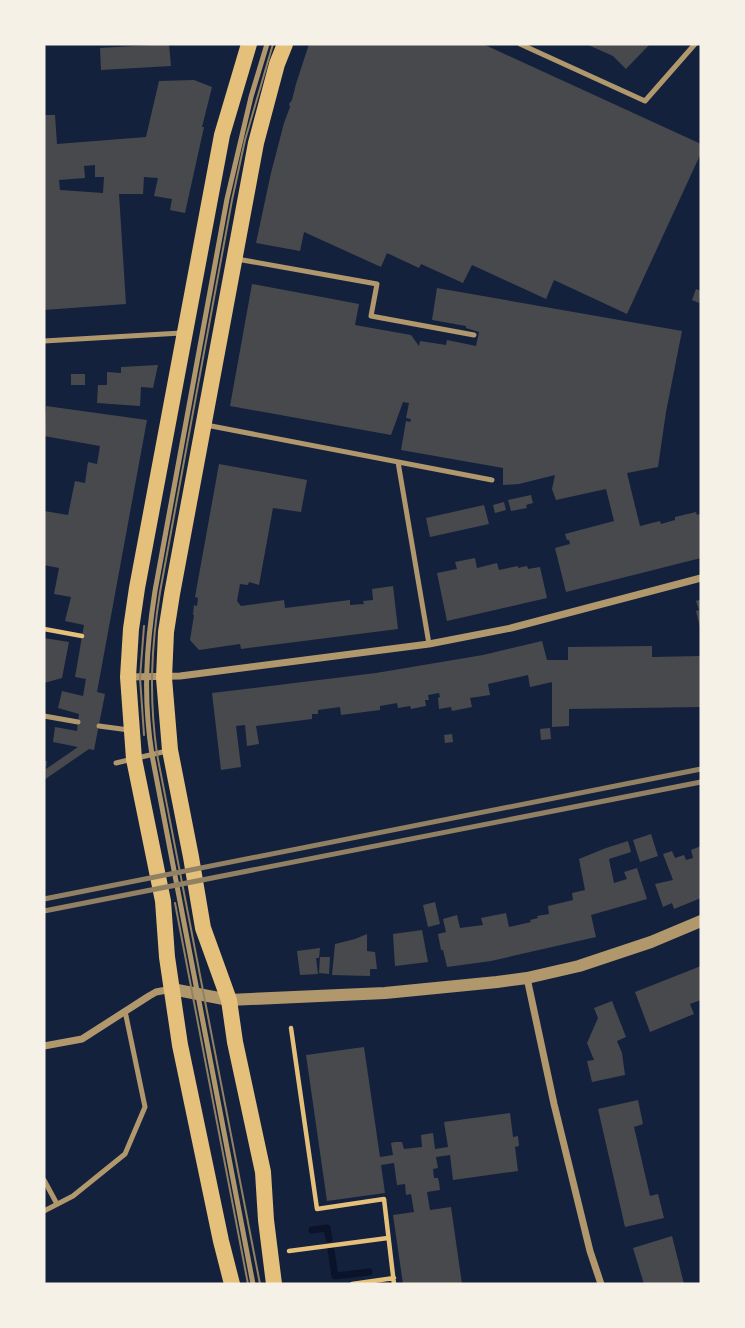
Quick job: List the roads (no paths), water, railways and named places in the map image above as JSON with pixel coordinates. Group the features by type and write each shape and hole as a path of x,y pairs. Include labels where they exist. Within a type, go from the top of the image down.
{"main road":[{"path":"237,1284 221,1241 180,1045 165,942 163,901 134,759 128,677 137,588 184,332 222,135 249,44"},
{"path":"274,1284 263,1172 229,1000 203,928 170,750 164,678 166,632 172,594 234,258 256,143 285,44"}],"street":[{"path":"128,677 164,678 429,644 511,628 701,578"},
{"path":"44,1046 82,1039 156,992 172,989 229,1000 385,993 527,978 579,966 651,942 701,921"},
{"path":"527,978 554,1104 590,1251 601,1284"}],"lane":[{"path":"253,1284 152,755 145,678 155,591 227,199 245,118 267,44"},
{"path":"520,44 645,101 695,44"},
{"path":"234,258 377,284 371,316 474,335"},
{"path":"44,341 184,332"},
{"path":"203,425 492,480"},
{"path":"398,462 429,644"},
{"path":"44,716 78,722"},
{"path":"99,726 132,730"},
{"path":"116,763 170,750"},
{"path":"44,1211 73,1196 125,1154 145,1107 125,1012"},
{"path":"44,1180 57,1204"}],"waterway":[{"path":"312,1230 327,1228 329,1239"},
{"path":"331,1250 335,1276 369,1272"}],"tram line":[{"path":"260,1284 157,754 152,673 160,592 232,200 245,140 273,44"},
{"path":"144,626 140,678 144,735"},
{"path":"175,903 248,1284"}],"railway":[{"path":"44,899 701,769"},
{"path":"44,911 701,782"}]}
